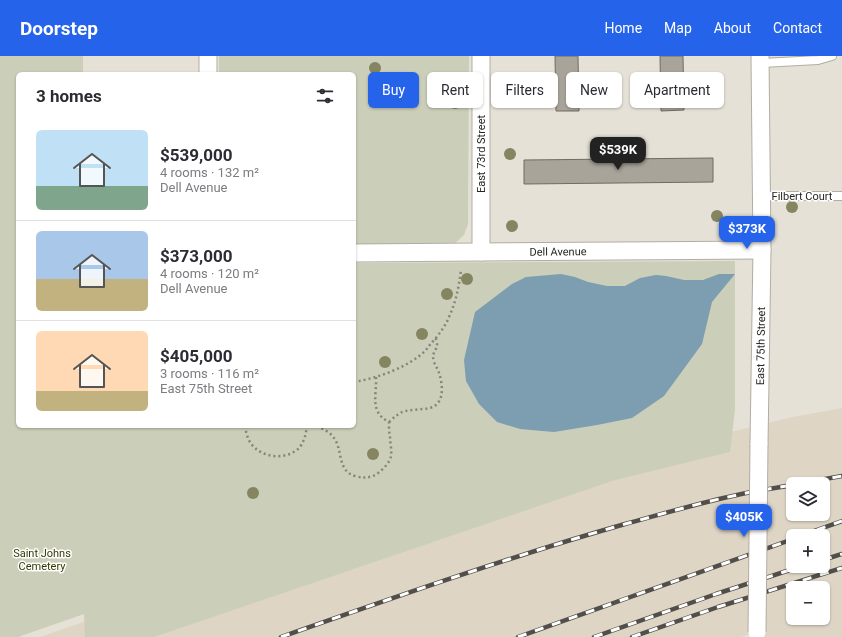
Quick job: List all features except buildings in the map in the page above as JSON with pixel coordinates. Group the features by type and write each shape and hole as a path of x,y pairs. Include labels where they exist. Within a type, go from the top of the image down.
{"street":[{"path":"208,56 208,72"},
{"name":"East 73rd Street","path":"481,56 481,252"},
{"name":"East 75th Street","path":"757,634 762,250 760,59"},
{"name":"Dell Avenue","path":"356,253 762,250"}],"lane":[{"path":"760,59 818,58 832,56"},
{"name":"Filbert Court","path":"761,196 842,196"}],"path":[{"path":"356,382 368,380 391,372 415,358 425,350 445,326 453,309 459,289 461,269"},
{"path":"320,428 329,432 334,437 346,471 352,476 360,478 368,478 376,475 382,470 391,455 390,422 403,412 431,408 439,403 442,390 441,377 434,363 433,355 437,343 435,338"},
{"path":"376,377 376,410 380,416 390,422"},
{"path":"245,428 248,439 252,446 265,455 272,456 286,455 298,448 303,441 307,428"}],"shaded area":[{"path":"842,408 842,637 757,637 757,632 740,637 40,637 214,577 601,463 793,417"}],"green space":[{"name":"Saint Johns Cemetery","path":"0,56 83,56 83,72 16,72 16,428 356,428 356,263 735,261 735,409 730,452 615,480 154,637 85,637 84,614 18,637 0,637"},
{"path":"219,56 469,56 469,72 427,72 427,108 469,108 468,224 464,235 454,244 356,245 356,72 219,72"}],"water":[{"path":"561,274 607,286 625,286 640,278 656,275 684,280 703,280 719,274 735,274 712,302 702,344 664,396 632,418 554,432 520,429 497,422 479,404 466,381 464,360 475,312 512,284 526,277"}],"railway":[{"path":"830,478 842,476"},
{"path":"281,637 452,578 625,524 751,492 786,486"},
{"path":"820,529 842,521"},
{"path":"518,637 786,541"},
{"path":"830,558 842,554"},
{"path":"632,637 718,607 842,568"},
{"path":"594,637 786,571"}]}
